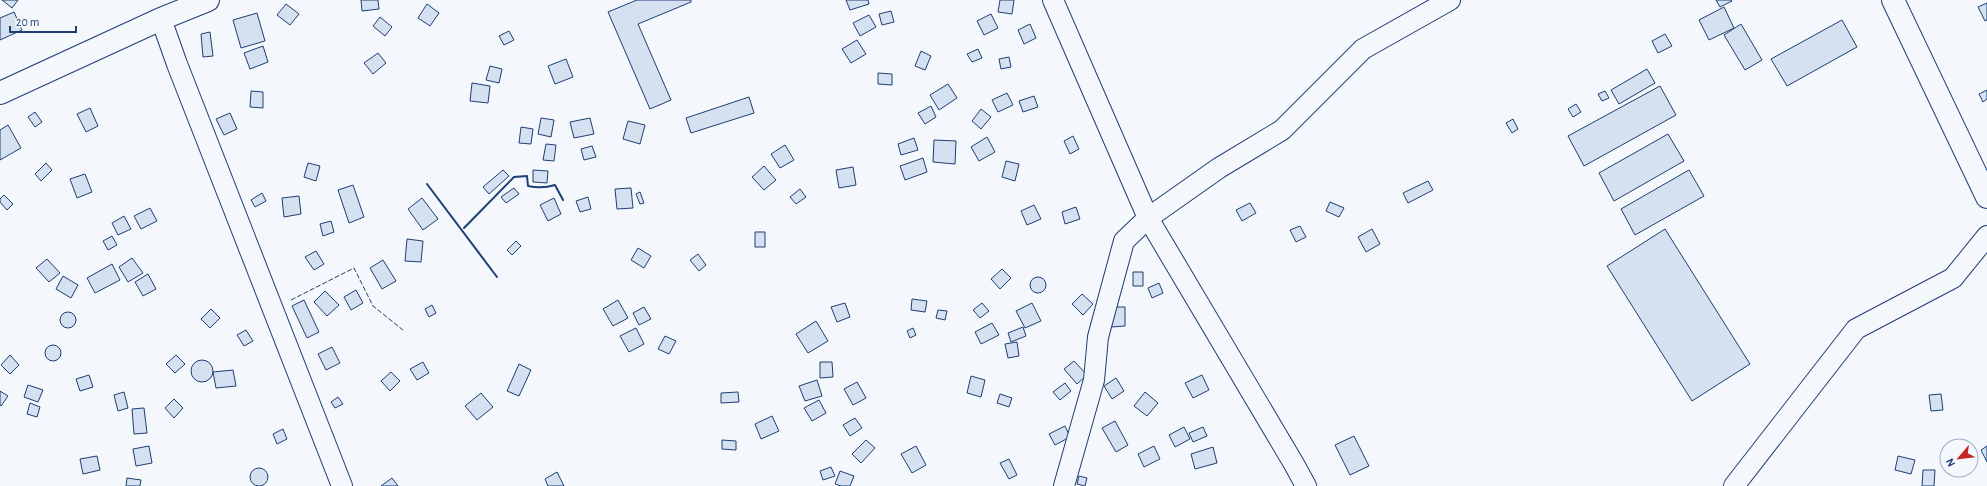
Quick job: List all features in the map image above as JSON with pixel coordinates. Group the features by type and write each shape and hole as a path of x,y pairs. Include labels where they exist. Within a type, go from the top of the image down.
{"street":[{"path":"0,93 161,19 208,0"},
{"path":"1053,0 1148,218 1306,486"},
{"path":"1064,486 1094,380 1098,336 1124,241 1148,218 1219,168 1282,130 1363,49 1450,0"},
{"path":"1893,0 1987,197"},
{"path":"161,19 177,64 342,486"},
{"path":"1734,486 1856,329 1953,278 1987,236"}],"building":[{"path":"2,0 18,0 12,8"},
{"path":"361,0 378,0 379,9 362,11"},
{"path":"637,0 691,0 691,2 638,24 671,100 650,109 608,12"},
{"path":"846,0 868,0 869,4 850,10"},
{"path":"1000,0 1014,0 1012,14 998,12"},
{"path":"1716,0 1731,0 1732,1 1720,7"},
{"path":"1987,3 1987,20 1985,21 1978,7"},
{"path":"286,4 299,14 290,25 277,15"},
{"path":"427,4 439,13 430,26 418,18"},
{"path":"1724,7 1734,28 1709,40 1699,20"},
{"path":"891,11 894,22 882,25 879,14"},
{"path":"14,12 22,30 0,40 0,18"},
{"path":"257,13 265,41 241,48 233,20"},
{"path":"991,14 998,28 984,35 977,21"},
{"path":"869,15 876,27 860,36 853,23"},
{"path":"380,17 392,27 385,36 373,26"},
{"path":"1842,20 1857,47 1787,86 1771,59"},
{"path":"1030,24 1036,38 1024,44 1018,30"},
{"path":"1741,24 1762,60 1745,70 1724,35"},
{"path":"509,31 514,40 504,45 499,36"},
{"path":"210,32 213,56 203,57 201,34"},
{"path":"1665,34 1672,46 1658,53 1652,41"},
{"path":"857,40 866,54 851,63 842,49"},
{"path":"263,46 268,62 250,69 244,53"},
{"path":"978,49 982,58 972,62 967,54"},
{"path":"921,51 931,56 925,70 915,66"},
{"path":"378,53 386,63 373,74 364,63"},
{"path":"1009,57 1011,67 1001,69 999,59"},
{"path":"566,59 573,77 555,84 548,66"},
{"path":"490,66 502,69 499,83 486,80"},
{"path":"1647,69 1655,83 1619,104 1611,90"},
{"path":"878,73 892,74 892,85 878,84"},
{"path":"472,83 490,86 488,103 470,101"},
{"path":"948,84 957,98 939,110 930,95"},
{"path":"1660,86 1676,115 1584,166 1568,136"},
{"path":"1987,90 1987,99 1983,102 1979,94"},
{"path":"251,91 263,92 263,108 250,107"},
{"path":"1605,91 1609,98 1602,101 1598,94"},
{"path":"1007,93 1013,105 998,112 992,100"},
{"path":"1034,96 1038,107 1023,112 1019,101"},
{"path":"749,97 754,113 691,133 686,118"},
{"path":"1576,104 1581,112 1573,117 1568,109"},
{"path":"931,106 936,117 925,124 918,113"},
{"path":"90,108 98,126 86,132 77,114"},
{"path":"981,109 991,117 981,129 972,121"},
{"path":"35,112 42,122 35,127 28,117"},
{"path":"230,113 237,129 224,135 216,119"},
{"path":"541,118 554,120 551,137 538,134"},
{"path":"590,118 594,134 574,138 570,122"},
{"path":"1513,119 1518,129 1512,133 1506,123"},
{"path":"628,121 645,125 640,144 623,139"},
{"path":"8,125 21,148 0,160 0,130"},
{"path":"521,127 533,129 531,144 519,143"},
{"path":"1668,134 1684,161 1614,201 1599,173"},
{"path":"1073,136 1079,149 1070,154 1064,141"},
{"path":"987,137 995,152 979,161 971,147"},
{"path":"914,138 918,150 901,155 898,144"},
{"path":"934,140 956,141 955,164 933,162"},
{"path":"546,144 556,145 554,161 543,160"},
{"path":"785,145 794,160 780,168 771,154"},
{"path":"592,146 596,157 584,160 581,149"},
{"path":"923,158 927,172 905,180 900,166"},
{"path":"1006,161 1019,164 1015,181 1002,177"},
{"path":"46,163 52,170 41,181 35,174"},
{"path":"308,163 320,166 316,181 304,177"},
{"path":"764,166 776,180 764,190 752,177"},
{"path":"853,167 856,185 839,188 836,170"},
{"path":"503,170 509,176 489,194 483,187"},
{"path":"533,170 548,171 547,183 533,182"},
{"path":"1689,170 1704,196 1635,235 1621,209"},
{"path":"85,174 92,192 77,198 70,179"},
{"path":"1428,181 1433,190 1408,203 1403,193"},
{"path":"353,185 364,217 349,223 338,190"},
{"path":"514,188 519,194 506,203 501,197"},
{"path":"631,188 633,208 617,209 615,189"},
{"path":"800,189 806,197 796,204 790,197"},
{"path":"640,192 644,203 640,204 636,194"},
{"path":"262,193 266,201 255,207 251,200"},
{"path":"4,195 13,204 7,210 0,202 0,199"},
{"path":"299,196 301,214 284,217 282,198"},
{"path":"588,197 591,209 580,212 576,201"},
{"path":"422,198 438,219 423,230 408,209"},
{"path":"554,198 561,214 548,221 540,205"},
{"path":"1330,202 1344,208 1339,217 1326,211"},
{"path":"1250,203 1256,213 1242,221 1236,210"},
{"path":"1034,205 1041,219 1027,225 1021,211"},
{"path":"1076,207 1080,219 1065,224 1062,212"},
{"path":"150,208 157,221 141,229 134,216"},
{"path":"124,216 131,229 118,235 112,223"},
{"path":"331,221 334,232 323,236 320,224"},
{"path":"1300,226 1306,237 1296,242 1290,230"},
{"path":"1372,229 1380,244 1366,252 1358,237"},
{"path":"1665,229 1750,364 1692,401 1607,266"},
{"path":"755,232 765,232 765,247 755,247"},
{"path":"112,236 117,245 108,250 103,241"},
{"path":"407,239 423,241 421,262 405,261"},
{"path":"516,241 521,246 512,255 507,250"},
{"path":"638,248 651,256 644,268 631,260"},
{"path":"316,251 324,264 314,270 305,257"},
{"path":"698,254 706,265 699,271 690,260"},
{"path":"132,258 143,273 128,282 119,267"},
{"path":"47,259 60,273 49,282 36,268"},
{"path":"383,260 396,281 382,289 370,268"},
{"path":"112,264 120,280 95,293 87,278"},
{"path":"1002,269 1011,278 1000,289 991,279"},
{"path":"1133,272 1143,272 1143,286 1133,286"},
{"path":"148,274 156,289 143,296 135,282"},
{"path":"63,276 78,285 71,298 56,289"},
{"path":"1035,277 1041,277 1046,282 1044,291 1041,293 1035,293 1030,288 1030,282"},
{"path":"1159,283 1163,293 1152,298 1148,288"},
{"path":"356,290 363,303 351,310 344,297"},
{"path":"325,291 339,305 327,316 314,302"},
{"path":"1082,294 1093,304 1083,315 1072,304"},
{"path":"912,299 927,301 925,312 911,310"},
{"path":"304,300 319,332 307,338 292,306"},
{"path":"618,300 628,318 613,326 603,309"},
{"path":"845,303 850,317 837,322 831,307"},
{"path":"982,303 989,311 980,318 973,310"},
{"path":"1032,303 1041,321 1025,328 1016,311"},
{"path":"432,305 436,313 429,317 425,309"},
{"path":"644,307 651,319 639,325 633,313"},
{"path":"1110,307 1125,307 1125,326 1111,327"},
{"path":"211,309 220,318 210,328 201,319"},
{"path":"938,310 947,311 945,320 936,318"},
{"path":"68,312 74,314 76,320 74,326 68,328 62,326 60,320 62,314"},
{"path":"816,321 828,341 808,353 796,334"},
{"path":"992,323 999,335 981,344 975,332"},
{"path":"1023,327 1026,336 1011,342 1008,333"},
{"path":"636,328 644,344 629,352 620,336"},
{"path":"913,328 916,335 910,338 907,331"},
{"path":"246,330 253,341 244,346 237,335"},
{"path":"665,336 676,341 669,354 658,349"},
{"path":"1017,342 1019,356 1008,358 1005,344"},
{"path":"50,345 56,345 61,350 59,359 56,361 50,361 45,356 45,350"},
{"path":"332,347 340,363 326,370 318,354"},
{"path":"10,355 19,365 10,374 1,365"},
{"path":"176,355 185,364 175,373 166,364"},
{"path":"202,360 210,363 213,371 210,379 202,382 194,379 191,371 194,363"},
{"path":"1074,361 1087,375 1077,384 1064,369"},
{"path":"423,362 429,373 417,380 410,369"},
{"path":"820,362 832,362 833,377 820,378"},
{"path":"519,364 531,370 519,396 507,391"},
{"path":"233,370 236,386 216,388 213,372"},
{"path":"391,372 400,381 390,391 381,381"},
{"path":"89,375 93,387 80,391 76,379"},
{"path":"1202,375 1209,390 1193,398 1185,383"},
{"path":"971,376 985,380 981,397 967,393"},
{"path":"1116,378 1124,391 1112,399 1104,386"},
{"path":"817,380 822,396 805,401 799,386"},
{"path":"857,382 866,398 853,405 844,389"},
{"path":"1065,383 1071,391 1060,400 1053,392"},
{"path":"28,385 43,390 38,402 24,397"},
{"path":"0,391 8,396 1,406 0,405"},
{"path":"124,392 128,408 118,411 114,395"},
{"path":"738,392 739,402 721,403 721,393"},
{"path":"1145,392 1158,403 1147,416 1134,406"},
{"path":"481,393 493,407 477,420 465,406"},
{"path":"1000,394 1012,398 1009,407 997,403"},
{"path":"1941,394 1943,410 1931,411 1929,395"},
{"path":"338,397 343,404 335,408 331,402"},
{"path":"174,399 183,408 174,418 165,408"},
{"path":"819,400 826,413 812,421 804,408"},
{"path":"30,403 40,407 37,417 27,414"},
{"path":"144,408 147,433 134,434 132,409"},
{"path":"772,416 779,431 761,439 755,424"},
{"path":"855,418 862,428 850,436 843,425"},
{"path":"1115,421 1128,445 1116,452 1102,428"},
{"path":"1065,426 1070,437 1055,445 1049,434"},
{"path":"1184,427 1190,439 1175,447 1169,435"},
{"path":"1203,427 1207,436 1193,442 1189,433"},
{"path":"283,429 287,439 277,444 273,434"},
{"path":"1354,436 1369,466 1350,475 1335,445"},
{"path":"722,440 736,441 736,450 722,449"},
{"path":"866,440 875,448 861,463 852,454"},
{"path":"149,446 152,463 136,466 133,449"},
{"path":"916,446 926,465 912,473 901,454"},
{"path":"1154,446 1160,459 1144,467 1138,454"},
{"path":"1987,446 1987,462 1981,450"},
{"path":"1213,447 1217,463 1195,469 1191,454"},
{"path":"97,456 100,470 83,474 80,459"},
{"path":"1898,456 1915,460 1911,474 1895,470"},
{"path":"1009,459 1017,475 1009,479 1000,463"},
{"path":"831,467 835,476 823,480 820,471"},
{"path":"255,468 263,468 268,473 266,484 263,486 255,486 250,481 250,473"},
{"path":"1923,470 1935,470 1934,486 1922,486"},
{"path":"840,471 854,476 850,486 835,484"},
{"path":"557,472 564,486 548,486 545,479"},
{"path":"1079,476 1087,478 1085,486 1077,484"},
{"path":"127,478 141,480 140,486 126,486"},
{"path":"392,478 398,486 381,486"}],"fence":[{"path":"291,300 354,268 373,306 403,330"}],"wall":[{"path":"464,228 514,177 527,176 528,186 548,187 555,185 563,200"},
{"path":"427,184 497,277"}]}
